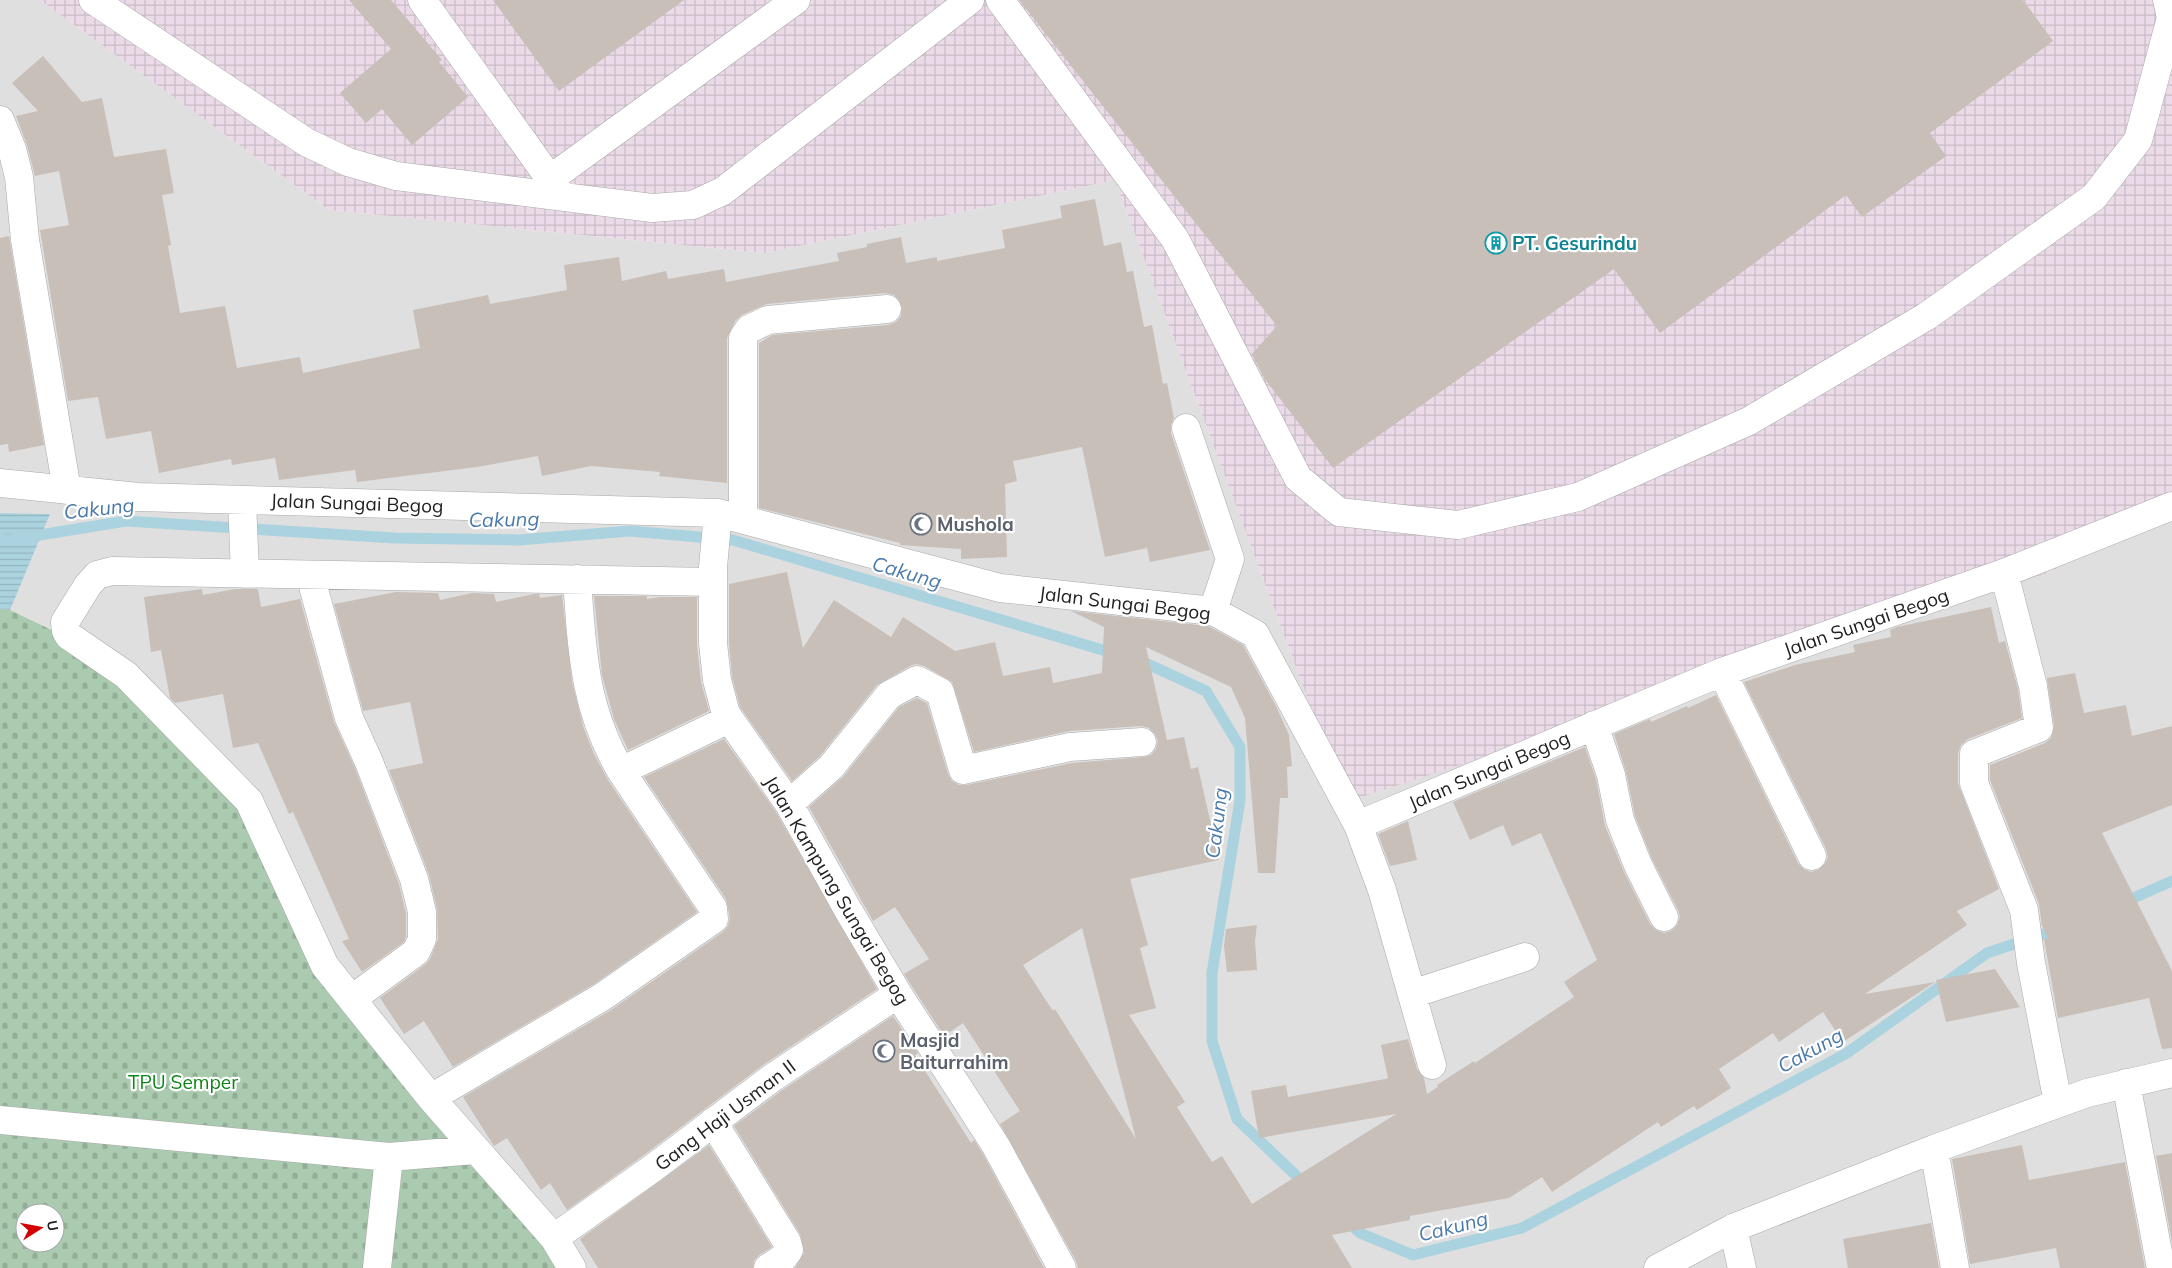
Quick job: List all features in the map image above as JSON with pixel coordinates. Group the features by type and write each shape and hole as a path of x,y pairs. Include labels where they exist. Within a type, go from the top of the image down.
{"street":[{"path":"93,0 306,142 348,162 396,176 557,189 652,208 693,205 722,191 970,0"},
{"path":"422,0 557,189"},
{"path":"557,189 796,0"},
{"path":"1000,0 1175,239 1298,478 1339,512 1458,525 1578,496 1749,421 1927,316 2094,198 2138,140 2171,18 2167,0"},
{"path":"0,120 12,149 19,177 25,240 67,490"},
{"name":"Jalan Kampung Sungai Begog","path":"887,309 768,320 749,329 743,338 725,517 713,575 713,643 721,698 729,718 789,804 848,910 898,994 996,1146 1062,1268"},
{"path":"1186,428 1230,559 1213,611"},
{"name":"Jalan Sungai Begog","path":"0,483 243,508 725,517 1000,588 1213,611 1256,634 1358,825 1722,672 2004,573 2172,506"},
{"path":"243,508 245,568"},
{"path":"572,1268 554,1238 430,1098 325,966 249,802 126,675 69,636 64,627 69,615 92,579 102,572 245,568 310,575 577,579 713,575"},
{"path":"2004,573 2033,686 2039,728 1974,754 1974,783 2024,910 2031,963 2058,1103"},
{"path":"310,575 349,718 369,762 414,879 422,912 422,939 416,952 352,999"},
{"path":"430,1098 602,997 714,918 713,908 621,771 599,728 592,705 581,638 577,579"},
{"path":"1722,672 1812,856"},
{"path":"789,804 831,766 889,695 917,680 940,692 963,770 1070,747 1142,742"},
{"path":"621,771 729,718"},
{"path":"1594,725 1611,775 1620,820 1638,865 1664,917"},
{"path":"1358,825 1382,890 1432,1065"},
{"path":"1412,994 1525,957"},
{"name":"Gang Haji Usman II","path":"554,1238 653,1168 772,1078 898,994"},
{"path":"1658,1268 1734,1228 1934,1149 2087,1093 2172,1073"},
{"path":"2126,1083 2161,1268"},
{"path":"0,1120 389,1157 475,1150"},
{"path":"713,1122 787,1242 789,1250 787,1254 768,1268"},
{"path":"1934,1149 1955,1268"},
{"path":"377,1268 389,1157"},
{"path":"1734,1228 1742,1268"}],"shaded area":[{"path":"0,0 40,0 329,210 765,253 1115,180 1346,802 2172,513 2172,1268 572,1268 83,645 10,610 0,609"},
{"path":"40,0 2172,0 2172,513 2045,574 1346,802 1115,180 765,253 329,210"}],"green space":[{"name":"TPU Semper","path":"0,609 10,610 83,645 249,801 325,966 572,1268 0,1268"}],"water":[{"path":"0,513 50,514 10,610 0,609"}],"building":[{"path":"349,0 391,0 442,60 439,62 468,97 412,145 382,109 366,123 340,93 391,49"},
{"path":"493,0 684,0 559,91"},
{"name":"PT. Gesurindu","path":"1019,0 2023,0 2053,41 1930,133 1946,156 1862,217 1846,195 1660,333 1614,269 1333,468 1264,378 1252,354 1277,326"},
{"path":"43,56 82,102 102,98 114,157 166,149 174,193 162,195 171,245 168,246 180,313 225,306 237,368 300,357 303,373 420,348 413,310 488,295 490,304 567,290 564,265 619,257 622,281 666,271 668,279 724,269 726,282 839,261 837,253 901,237 906,263 937,257 937,261 1005,248 1002,230 1062,218 1060,206 1095,199 1104,246 1121,242 1127,272 1133,271 1144,327 1152,325 1163,384 1167,383 1174,418 1171,425 1171,433 1210,550 1150,562 1147,548 1105,557 1082,447 1013,461 1017,481 1005,484 1007,557 961,559 961,549 900,545 900,543 759,508 759,343 772,335 888,325 896,322 901,316 902,307 894,295 886,293 767,304 742,315 736,320 727,338 727,483 659,476 660,472 591,466 542,476 538,456 477,467 357,482 355,470 279,480 275,458 232,465 231,459 159,473 151,431 106,439 98,397 68,401 40,230 69,225 59,171 35,176 27,145 16,116 38,111 12,83"},
{"path":"9,236 44,445 9,452 8,444 0,445 0,238"},
{"path":"787,572 803,648 834,600 891,637 903,617 955,651 995,642 1003,676 1050,667 1053,683 1102,673 1104,627 1071,611 1208,626 1243,645 1276,706 1289,735 1292,766 1287,767 1288,798 1280,798 1275,873 1258,873 1245,718 1231,687 1146,647 1167,740 1184,737 1191,769 1198,767 1219,860 1130,879 1148,945 1140,948 1156,1008 1129,1015 1185,1102 1177,1107 1212,1162 1222,1156 1252,1204 1396,1114 1259,1138 1251,1091 1286,1085 1288,1097 1385,1079 1388,1078 1381,1045 1408,1039 1417,1069 1424,1078 1427,1094 1438,1087 1437,1085 1474,1061 1475,1063 1574,997 1564,982 1597,960 1541,833 1512,846 1503,825 1470,840 1453,802 1585,747 1596,779 1605,826 1624,872 1650,924 1656,930 1664,933 1671,931 1677,925 1680,917 1678,910 1652,859 1635,816 1626,772 1614,734 1650,719 1651,722 1687,706 1688,708 1716,695 1798,863 1804,869 1811,872 1818,870 1825,864 1828,857 1826,849 1744,682 1795,665 1855,652 1853,645 1891,637 1890,630 1897,627 1991,607 1999,643 2005,641 2018,689 2022,718 1968,739 1961,745 1958,754 1958,783 1999,889 1957,911 1967,925 1865,994 1935,982 1843,1042 1823,1012 1779,1042 1773,1033 1719,1069 1731,1088 1697,1110 1694,1106 1661,1127 1658,1122 1552,1192 1542,1177 1509,1198 1410,1216 1410,1220 1332,1235 1352,1268 1078,1268 1076,1261 1000,1124 1020,1111 963,1023 944,1036 904,974 929,959 895,907 873,921 809,807 843,777 899,707 917,698 927,703 948,774 952,781 959,785 1072,763 1144,757 1151,755 1156,749 1158,741 1155,734 1149,728 1141,726 1069,731 974,752 952,682 924,666 916,664 877,685 820,756 792,781 740,707 732,677 729,642 729,584","holes":["1082,928 1136,1139 1055,1009 1053,1011 1023,965"]},
{"path":"202,589 203,595 235,589 258,589 261,607 300,599 334,722 355,768 399,884 406,914 406,936 404,942 362,972 342,941 349,939 293,812 289,814 258,743 233,748 223,694 175,703 170,698 161,650 151,652 144,597"},
{"path":"396,592 438,593 440,600 472,593 494,594 496,602 534,594 539,594 540,598 562,595 572,682 584,729 594,754 608,780 697,912 594,984 453,1067 424,1021 404,1034 380,998 426,964 438,939 437,909 429,875 389,770 423,763 410,702 363,711 334,604"},
{"path":"594,596 647,596 647,599 697,597 697,645 701,682 709,711 628,750 614,719 602,675"},
{"path":"2075,673 2084,713 2126,705 2132,736 2172,726 2172,805 2102,833 2172,971 2172,1048 2162,1049 2149,998 2058,1018 2044,939 2048,938 2042,926 2039,904 1990,780 1990,765 2045,743 2051,738 2054,726 2047,678"},
{"path":"724,739 776,812 877,989 763,1065 644,1155 567,1210 550,1183 541,1190 507,1138 494,1146 463,1097 611,1010 723,932 728,926 730,918 726,899 644,777"},
{"path":"1408,821 1417,860 1390,866 1378,834"},
{"path":"1257,925 1255,941 1257,970 1227,972 1224,946 1226,929"},
{"path":"1995,969 2020,1007 1946,1022 1936,980"},
{"path":"893,1016 918,1053 915,1055 971,1143 974,1140 983,1154 1044,1268 795,1268 804,1253 800,1234 734,1126 781,1091"},
{"path":"709,1145 772,1247 759,1255 754,1261 753,1268 598,1268 580,1239"},
{"path":"2022,1145 2029,1180 2125,1162 2145,1268 2060,1268 2056,1248 1970,1264 1952,1159"},
{"path":"2172,1153 2172,1242 2156,1156"},
{"path":"1931,1223 1939,1268 1848,1268 1843,1239"}],"waterway":[{"name":"Cakung","path":"0,539 9,540 126,521 394,538 518,540 630,531 733,540 1116,654"},
{"name":"Cakung","path":"1137,659 1206,691 1240,747 1240,800 1212,973 1212,1041 1237,1119 1307,1186"},
{"name":"Cakung","path":"2122,903 2172,881"},
{"name":"Cakung","path":"1347,1221 1360,1233 1413,1255 1522,1228 1847,1053 1987,953 2059,929"}],"place":[{"name":"PT. Gesurindu","path":"1496,243"},
{"name":"Mushola","path":"921,524"},
{"name":"Masjid Baiturrahim","path":"884,1051"}]}
